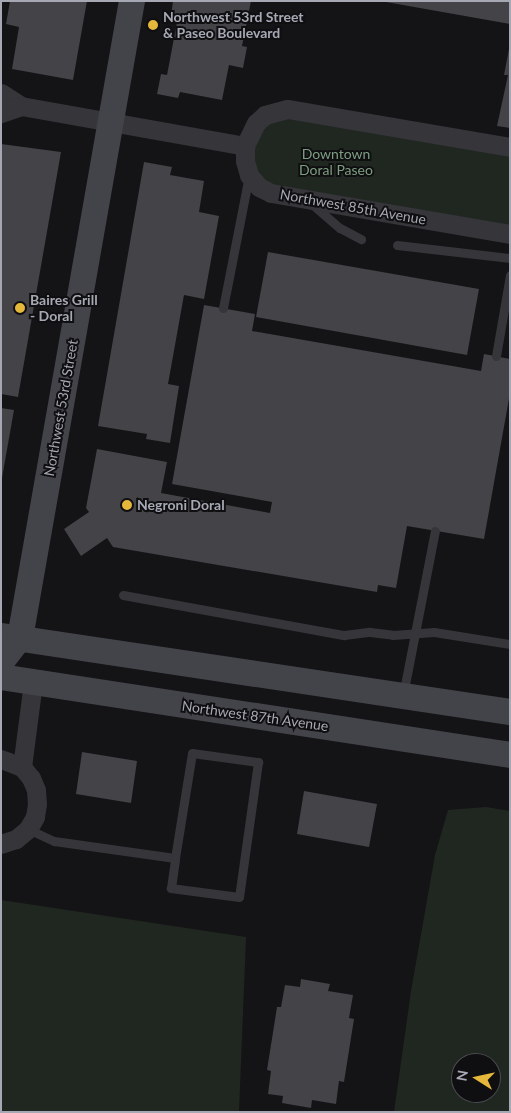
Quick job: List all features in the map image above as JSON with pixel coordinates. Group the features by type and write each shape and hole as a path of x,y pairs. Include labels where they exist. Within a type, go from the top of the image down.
{"main road":[{"name":"Northwest 53rd Street","path":"1,662 10,637 111,122 132,1"},
{"name":"Northwest 53rd Street","path":"10,637 33,682"},
{"path":"10,637 510,712"},
{"name":"Northwest 87th Avenue","path":"1,677 510,755"}],"street":[{"path":"1,93 20,106 245,146"},
{"path":"1,113 20,106"},
{"path":"249,175 245,161 245,146 256,123 265,115 287,109 510,147"},
{"name":"Northwest 85th Avenue","path":"249,175 259,187 271,193 510,234"},
{"path":"22,767 33,682"},
{"path":"1,759 8,760 22,767 33,784 37,804 35,817 28,829 16,839 1,844"}],"lane":[{"path":"223,308 249,175"},
{"path":"306,199 340,228 361,239"},
{"path":"397,245 510,258"},
{"path":"496,356 510,275"},
{"path":"402,695 435,531"},
{"path":"123,595 344,635 370,632 393,635 434,632 510,644"},
{"path":"192,754 258,762 239,897 170,888 175,858 192,754"},
{"path":"28,829 54,841 175,858"}],"green space":[{"name":"Downtown Doral Paseo","path":"289,117 510,156 510,228 274,187 260,177 253,158 254,147 258,134 265,127 273,121"},
{"path":"486,807 510,811 510,1112 394,1112 411,991 435,855 448,810"},
{"path":"1,900 246,937 239,1112 1,1112"}],"building":[{"path":"10,1 87,1 73,80 12,69 19,27 6,24"},
{"path":"173,1 251,1 242,46 247,47 243,68 229,65 222,100 180,92 178,98 157,94 161,74 167,75 178,17 171,16"},
{"path":"510,1 510,24 386,2"},
{"path":"509,49 510,128 497,126 508,75 504,75"},
{"path":"1,144 61,152 18,397 1,394"},
{"path":"144,162 172,167 170,175 204,181 199,212 219,216 204,299 184,295 168,384 179,386 170,443 146,439 147,434 98,426"},
{"path":"268,252 479,289 467,355 256,317"},
{"path":"204,305 255,314 252,331 481,371 484,354 510,359 510,393 484,539 407,526 396,588 378,585 377,592 113,547 107,538 81,556 64,529 89,512 86,508 97,449 167,462 161,493 270,513 272,502 172,484"},
{"path":"1,408 14,410 2,478 1,478"},
{"path":"82,752 137,761 131,803 76,794"},
{"path":"304,791 377,804 369,847 297,834"},
{"path":"301,979 330,984 328,991 353,995 349,1018 354,1019 344,1082 339,1081 336,1104 312,1100 311,1108 282,1103 283,1096 268,1094 271,1071 267,1070 277,1007 281,1007 285,985 300,987"}],"place":[{"name":"Northwest 53rd Street & Paseo Boulevard","path":"153,25"},
{"name":"Baires Grill - Doral","path":"20,308"},
{"name":"Negroni Doral","path":"127,505"}]}
